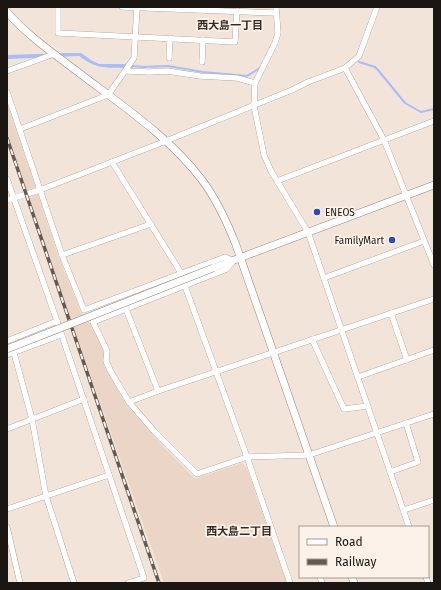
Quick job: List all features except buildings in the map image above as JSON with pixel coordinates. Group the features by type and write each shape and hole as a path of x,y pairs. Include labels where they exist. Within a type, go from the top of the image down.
{"street":[{"path":"58,7 58,33 235,42 237,11"},
{"path":"122,7 237,11 276,10 278,33 276,43 254,83 254,106 264,156 271,171 308,232 409,526"},
{"path":"20,129 108,95 134,58 137,7"},
{"path":"7,200 40,190 166,141 345,68 359,56 377,7"},
{"path":"7,12 32,37 166,141 178,152 195,172 213,198 224,217 241,258 334,526"},
{"path":"169,58 170,38"},
{"path":"202,40 202,62"},
{"path":"7,71 54,54"},
{"path":"345,68 384,140 434,265"},
{"path":"126,70 149,72 167,71 200,76 237,78 254,83"},
{"path":"7,92 62,255 84,310 224,257 233,261"},
{"path":"277,181 434,121"},
{"path":"112,162 181,273"},
{"path":"7,179 84,399 144,578 128,583"},
{"path":"7,349 214,268 434,185"},
{"path":"62,255 151,224"},
{"path":"324,278 424,241"},
{"path":"233,261 226,269 93,322 107,351 106,361 129,402 154,431 197,474 247,457 309,455 434,414"},
{"path":"185,286 217,371 290,583"},
{"path":"129,402 434,298"},
{"path":"126,309 158,391"},
{"path":"391,313 407,360"},
{"path":"7,340 57,321"},
{"path":"7,356 61,336"},
{"path":"312,339 344,409 368,406"},
{"path":"358,377 434,350"},
{"path":"14,353 32,419 46,496 74,583"},
{"path":"7,429 84,399"},
{"path":"390,472 418,462 406,424"},
{"path":"7,509 109,475"},
{"path":"404,510 434,501"},
{"path":"7,527 20,583"}],"shaded area":[{"path":"7,102 59,258 81,312 93,327 104,352 103,360 119,392 129,407 159,442 195,479 242,463 247,469 287,583 164,583 50,261 7,131"}],"water":[{"path":"81,53 99,64 133,64 133,68 111,68 99,66 86,61 79,56 7,59 7,55"}],"waterway":[{"path":"359,62 375,67 405,103 421,112 434,109"},
{"path":"133,66 168,66 203,72 247,76 260,68"}],"railway":[{"path":"7,138 159,583"}],"place":[{"name":"ENEOS","path":"317,212"},
{"name":"FamilyMart","path":"392,240"}],"district":[{"name":"西大島一丁目","path":"230,25"},
{"name":"西大島二丁目","path":"239,531"}]}
